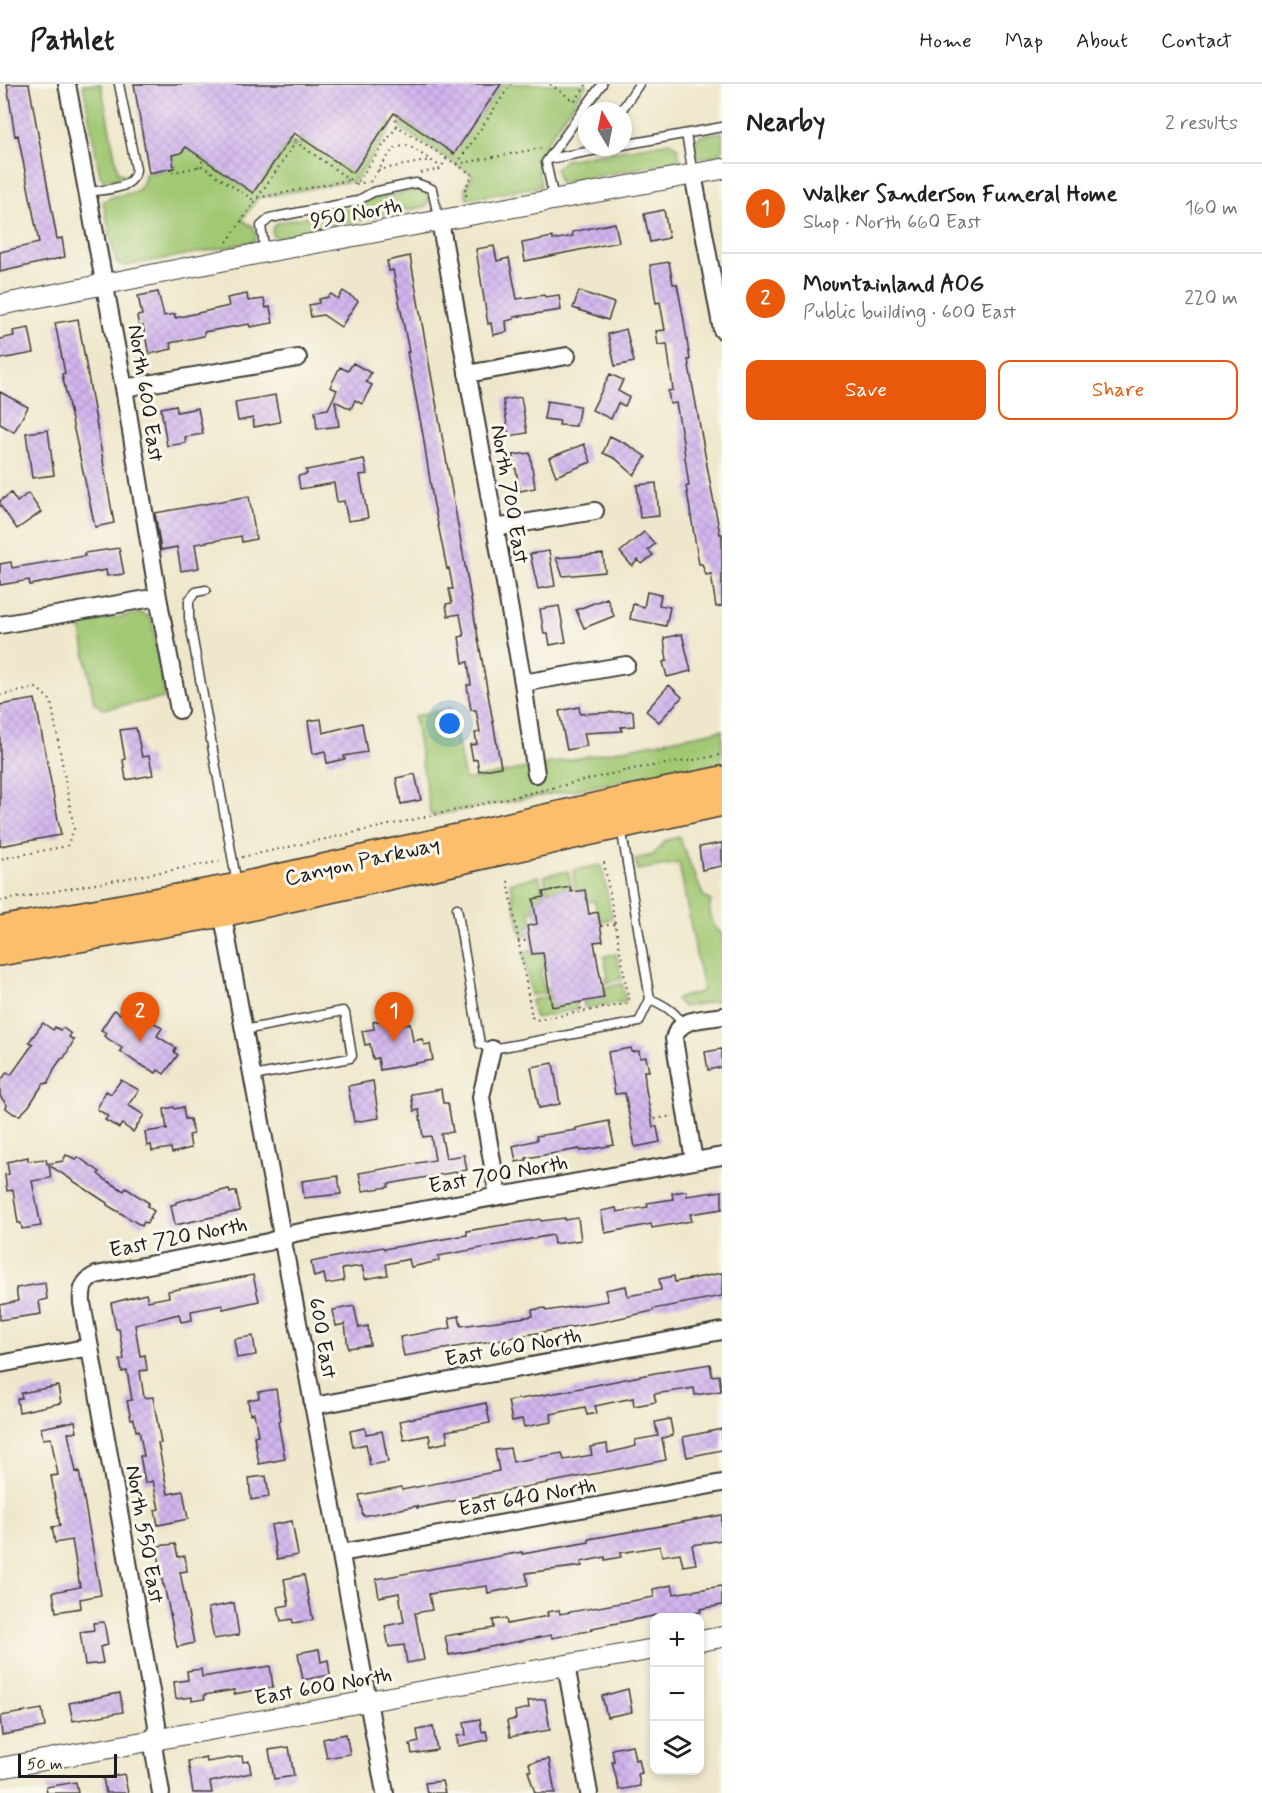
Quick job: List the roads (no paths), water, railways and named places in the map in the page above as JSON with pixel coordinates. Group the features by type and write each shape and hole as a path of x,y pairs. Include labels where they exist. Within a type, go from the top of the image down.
{"highway":[{"name":"Canyon Parkway","path":"0,952 622,801 722,780"},
{"name":"Canyon Parkway","path":"0,930 226,897 722,802"}],"street":[{"name":"North 600 East","path":"68,84 106,285 179,710"},
{"name":"950 North","path":"0,305 266,252 722,169"},
{"path":"693,174 722,330"},
{"name":"North 700 East","path":"440,221 523,683 536,774"},
{"path":"467,374 567,356"},
{"path":"124,388 298,358"},
{"path":"495,528 595,511"},
{"path":"0,625 158,597"},
{"path":"523,683 626,665"},
{"name":"600 East","path":"226,897 244,1030 385,1793"},
{"path":"694,1161 674,1039 679,1028 722,1016"},
{"path":"492,1049 481,1097 498,1196"},
{"name":"East 700 North","path":"283,1237 722,1156"},
{"name":"East 720 North","path":"85,1283 96,1275 268,1242 283,1237"},
{"name":"North 550 East","path":"85,1283 81,1295 157,1725 154,1751 161,1793"},
{"name":"East 660 North","path":"313,1406 722,1331"},
{"path":"0,1364 90,1347"},
{"name":"East 640 North","path":"341,1553 722,1483"},
{"path":"704,1640 722,1637"},
{"name":"East 600 North","path":"0,1768 650,1650"},
{"path":"566,1665 589,1793"}],"lane":[{"path":"88,192 125,185 132,182 135,176 136,169 119,84"},
{"path":"554,199 546,162 602,84"},
{"path":"627,102 639,84"},
{"path":"632,143 722,127"},
{"path":"686,134 693,174"},
{"path":"549,159 578,153"},
{"path":"266,252 261,226 270,218 357,201 373,192 416,183 432,189 440,221"},
{"path":"206,590 196,592 189,600 189,618 232,859 226,897"},
{"path":"457,908 480,1044 492,1049 639,1022 650,999 620,823"},
{"path":"650,999 669,1009 679,1028"},
{"path":"244,1030 343,1011 345,1013 352,1056 350,1058 253,1076"}],"place":[{"name":"Mountainland AOG","path":"140,1042"},
{"name":"Walker Sanderson Funeral Home","path":"394,1042"}]}
